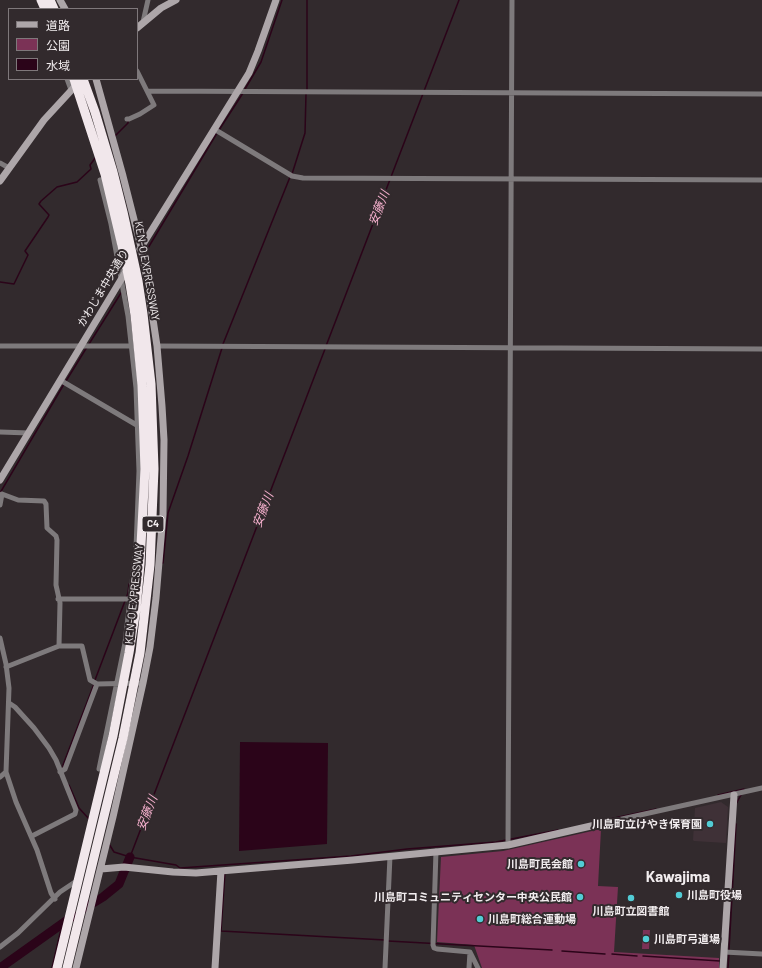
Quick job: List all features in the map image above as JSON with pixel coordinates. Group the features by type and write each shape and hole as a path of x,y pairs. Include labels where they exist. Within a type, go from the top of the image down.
{"highway":[{"name":"KEN-O EXPRESSWAY","path":"57,968 111,744 129,653 136,609 140,564 145,469 142,385 135,315 130,284 122,242 105,174 87,114 74,80"},
{"name":"KEN-O EXPRESSWAY","path":"67,968 123,738 140,653 150,565 154,469 151,384 138,281 113,172 95,112 83,80"}],"street":[{"path":"44,8 60,0"},
{"path":"143,22 148,0"},
{"path":"138,27 161,8 176,0"},
{"name":"かわじま中央通り","path":"0,480 254,64 276,0"},
{"path":"508,845 512,0"},
{"path":"127,119 140,114 154,104 138,73"},
{"path":"67,80 71,90"},
{"path":"0,181 44,120 82,80"},
{"path":"76,968 85,926 101,869 150,647 156,598 163,514 164,440 157,346 141,247 96,80"},
{"path":"148,91 762,94"},
{"path":"214,129 292,176 303,178 762,180"},
{"path":"0,163 9,168"},
{"path":"99,769 125,643 137,541 139,471 136,388 128,316 111,224 100,180 123,176"},
{"path":"0,346 131,346"},
{"path":"157,346 762,349"},
{"path":"60,380 164,440"},
{"path":"0,432 29,433"},
{"path":"0,505 2,494 18,500 44,501 46,504 47,528 56,536 58,540 56,584 60,603 60,646"},
{"path":"58,599 156,598"},
{"path":"0,638 9,688 6,772 16,802 32,836 51,893 55,899"},
{"path":"6,667 60,646 82,646 90,680 97,684 117,685 143,683"},
{"path":"60,772 65,769 97,684"},
{"path":"9,703 15,707 34,728 56,760 76,810 75,814 32,836"},
{"path":"0,777 6,772"},
{"path":"0,947 18,933 67,886 89,873 101,869 124,867 185,873 221,871 508,845 762,788"},
{"path":"723,968 734,795"},
{"path":"436,852 434,948 470,952"},
{"path":"385,968 390,856"},
{"path":"215,968 221,871"},
{"path":"470,952 470,968"},
{"path":"470,952 478,968"},
{"path":"724,952 762,954"}],"shaded area":[{"name":"川島町立けやき保育園","path":"721,802 728,807 726,843 694,841 695,808"}],"green space":[{"path":"601,829 598,886 618,887 614,952 719,958 719,968 482,968 474,945 437,942 441,857 503,851"},
{"name":"川島町弓道場","path":"643,930 650,930 649,949 642,949"}],"water":[{"path":"240,742 328,743 327,844 239,851"}],"waterway":[{"path":"245,89 261,62 282,0"},
{"path":"307,0 307,90"},
{"name":"安藤川","path":"326,346 459,0"},
{"path":"219,130 243,93"},
{"path":"292,174 305,133 306,94"},
{"path":"115,136 128,123 128,120"},
{"path":"145,253 217,133"},
{"path":"0,282 14,284 28,255 25,251 48,217 49,215 39,204 41,201 57,187 77,182 91,169 90,165 96,157"},
{"path":"223,344 290,177"},
{"path":"89,344 121,293"},
{"path":"66,381 87,347"},
{"path":"161,563 163,563 168,513 188,456 222,348"},
{"name":"安藤川","path":"130,857 325,349"},
{"path":"0,493 64,384"},
{"path":"95,680 128,593 129,584"},
{"path":"63,768 94,684"},
{"path":"69,785 79,808 89,819"},
{"path":"718,795 744,789 743,790"},
{"path":"736,804 742,793"},
{"path":"605,820 656,809"},
{"path":"729,950 736,824"},
{"path":"109,844 114,852 130,857 176,865 180,868 351,856 407,849 496,842 558,830"},
{"name":"安藤川","path":"85,908 103,897 119,884 130,857"},
{"path":"225,872 221,931 385,940"},
{"name":"安藤川","path":"0,968 73,916"},
{"path":"52,968 62,925"},
{"path":"388,941 552,950"},
{"path":"562,951 605,954"},
{"path":"612,954 637,956"},
{"path":"728,968 729,954"},
{"path":"643,956 720,961"}],"place":[{"name":"川島町立けやき保育園","path":"710,824"},
{"name":"川島町民会館","path":"581,864"},
{"name":"川島町役場","path":"679,895"},
{"name":"川島町コミュニティセンター中央公民館","path":"580,897"},
{"name":"川島町立図書館","path":"631,898"},
{"name":"川島町総合運動場","path":"480,919"},
{"name":"川島町弓道場","path":"646,939"}],"district":[{"name":"Kawajima","path":"678,877"}]}
